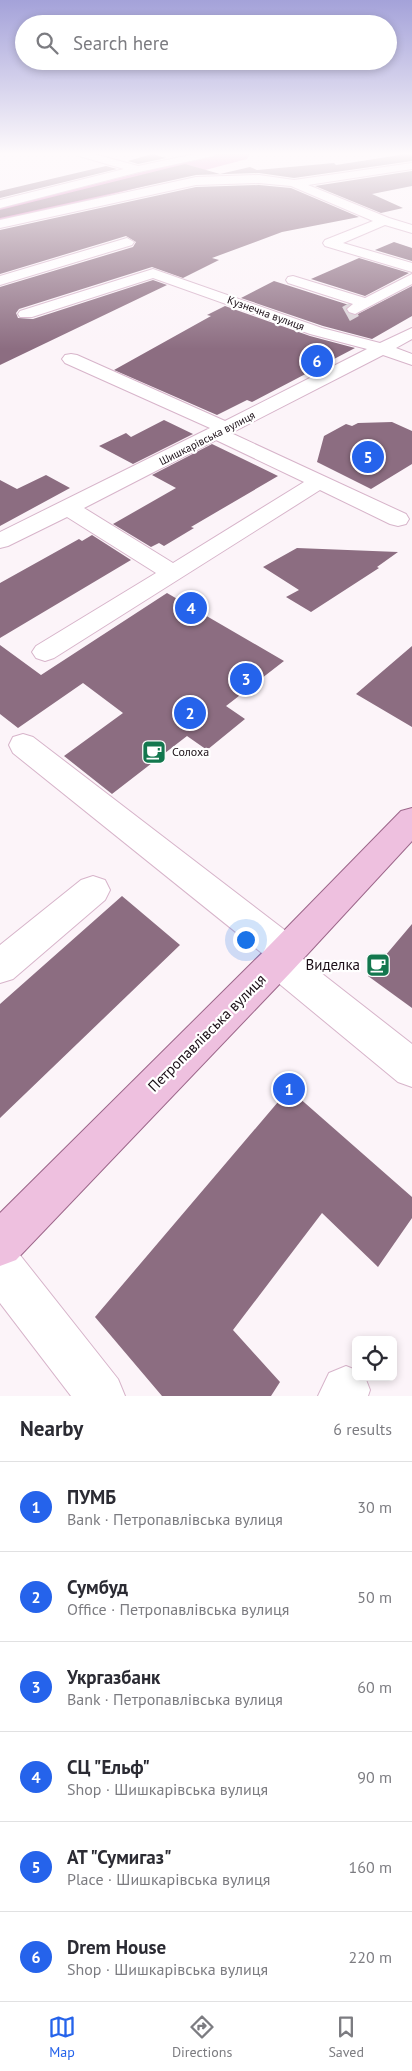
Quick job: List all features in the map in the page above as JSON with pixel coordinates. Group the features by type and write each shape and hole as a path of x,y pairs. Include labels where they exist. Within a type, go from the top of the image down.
{"main road":[{"name":"Петропавлівська вулиця","path":"0,1244 283,956 412,820"}],"street":[{"path":"0,224 22,219"},
{"path":"380,219 412,228"},
{"path":"384,221 330,244 412,268"},
{"path":"0,281 127,242"},
{"name":"Кузнечна вулиця","path":"26,314 153,273 316,331 381,348 412,360"},
{"path":"316,331 412,278"},
{"path":"293,280 356,309"},
{"name":"Шишкарівська вулиця","path":"0,541 412,333"},
{"path":"71,359 398,519"},
{"path":"45,652 319,482"},
{"path":"68,508 173,573"},
{"path":"23,745 283,956 412,1068"},
{"path":"0,967 93,890"},
{"path":"0,1266 101,1396"}],"building":[{"path":"49,219 348,219 282,232 212,258 219,260 183,278 152,267 19,309 16,313 18,318 33,319 153,280 167,285 0,365 0,287 133,247 136,242 126,236 0,274 0,230"},
{"path":"394,242 412,248 412,261 375,250"},
{"path":"359,258 409,273 365,296 311,279"},
{"path":"274,281 349,305 345,310 348,314 354,316 412,286 412,316 372,339 323,326 241,298"},
{"path":"225,306 310,336 355,348 252,402 247,400 217,415 114,370 211,316 207,315"},
{"path":"164,420 193,434 133,464 99,446 126,433 131,437"},
{"path":"392,422 412,431 412,464 371,489 317,462 324,436 346,424 352,426 358,423"},
{"path":"212,444 278,476 191,527 194,528 164,546 159,543 151,547 113,524 176,488 152,475"},
{"path":"46,475 70,488 0,526 0,480 17,489"},
{"path":"92,535 131,560 0,638 0,583 79,539 82,541"},
{"path":"297,548 398,552 377,567 379,568 311,612 286,597 299,590 263,567"},
{"path":"167,593 284,661 226,706 245,719 207,750 187,736 112,794 64,756 123,713 83,683 18,728 0,714 0,645 41,675"},
{"path":"412,646 412,727 356,694"},
{"path":"122,896 180,945 0,1118 0,1004"},
{"path":"412,924 412,1008 368,976"},
{"path":"289,1089 412,1197 412,1218 378,1267 322,1213 233,1330 280,1382 271,1396 162,1396 95,1317"}],"tunnel":[{"path":"346,314 355,309"}],"place":[{"name":"Drem House","path":"317,361"},
{"name":"АТ \"Сумигаз\"","path":"368,457"},
{"name":"СЦ \"Ельф\"","path":"191,608"},
{"name":"Укргазбанк","path":"246,679"},
{"name":"Сумбуд","path":"190,713"},
{"name":"Солоха","path":"154,752"},
{"name":"Виделка","path":"378,965"},
{"name":"ПУМБ","path":"289,1089"}]}
